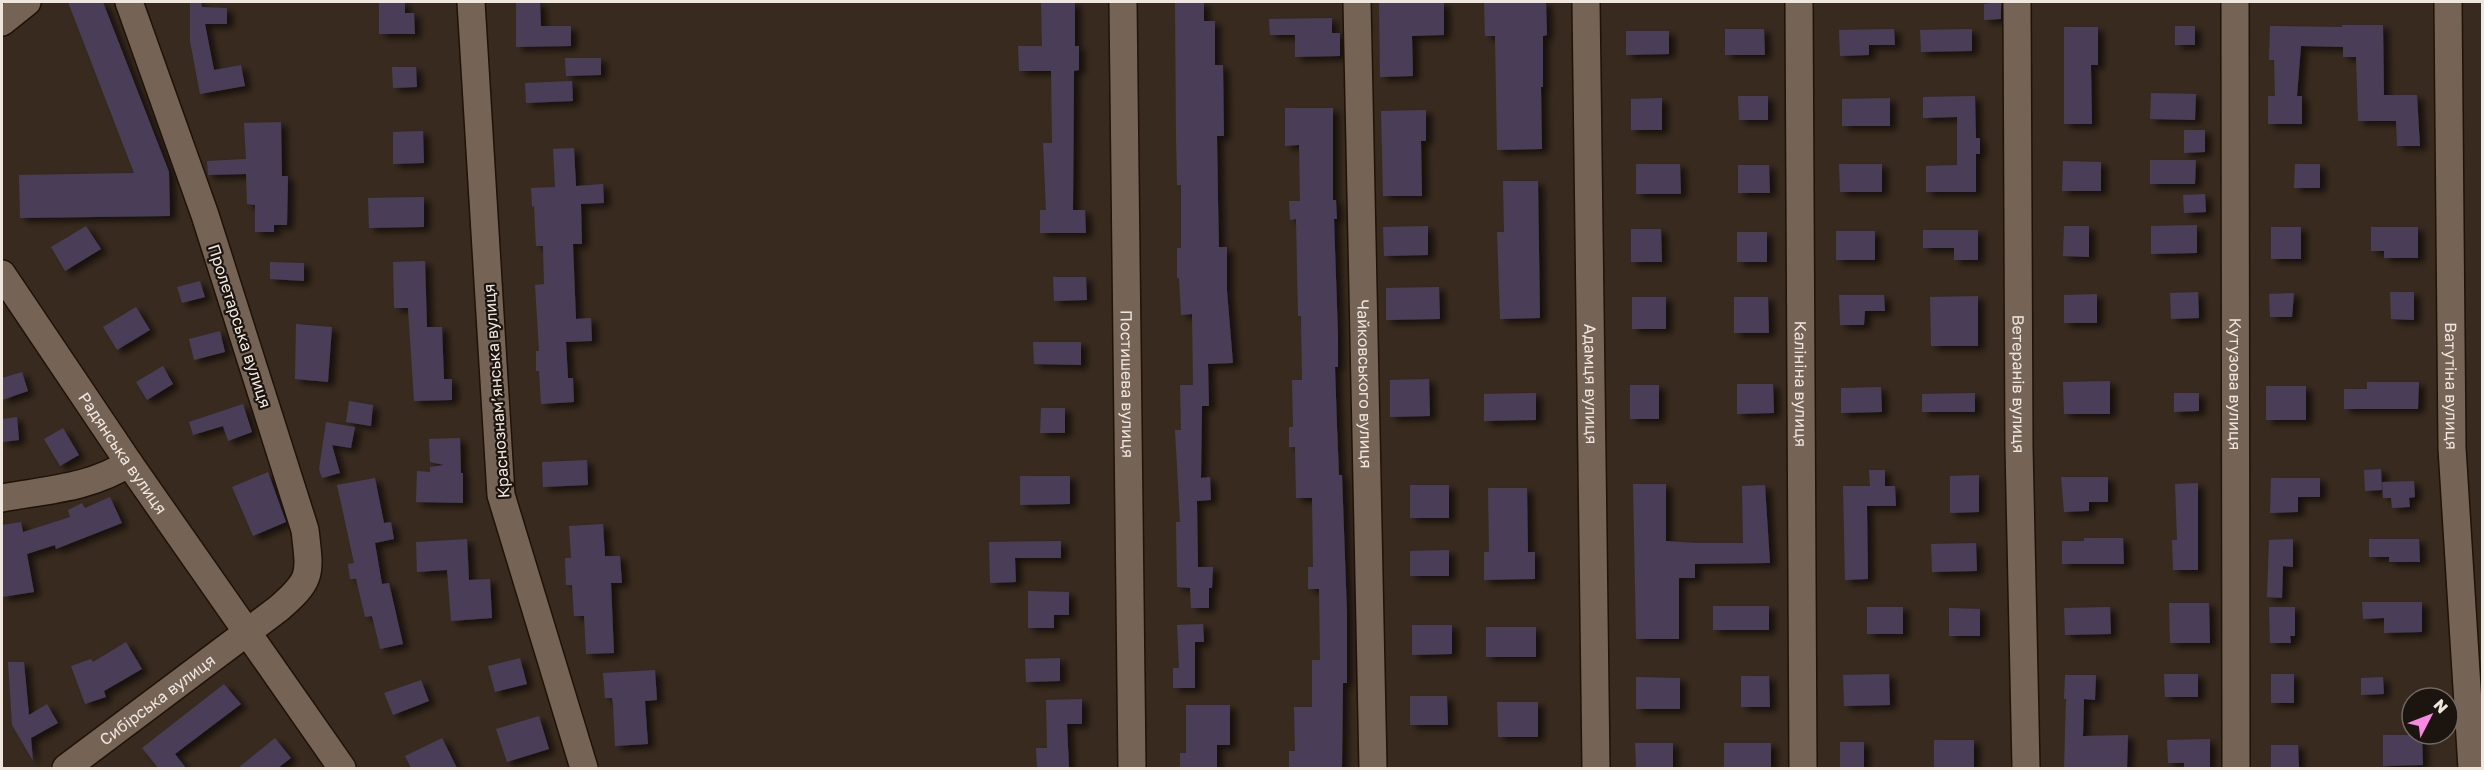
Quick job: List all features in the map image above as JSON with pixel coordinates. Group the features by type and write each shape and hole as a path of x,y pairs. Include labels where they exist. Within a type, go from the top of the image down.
{"street":[{"path":"2,21 27,2"},
{"name":"Пролетарська вулиця","path":"129,2 205,215 305,530 308,561 306,577 300,591 248,631"},
{"name":"Краснознамʼянська вулиця","path":"471,2 501,495 584,768"},
{"name":"Постишева вулиця","path":"1123,2 1132,768"},
{"name":"Чайковського вулиця","path":"1357,2 1373,768"},
{"name":"Адамця вулиця","path":"1586,2 1596,768"},
{"name":"Калініна вулиця","path":"1799,2 1803,768"},
{"name":"Ветеранів вулиця","path":"2017,2 2019,447 2026,768"},
{"name":"Кутузова вулиця","path":"2235,2 2236,768"},
{"name":"Ватутіна вулиця","path":"2448,2 2452,448 2472,768"},
{"name":"Радянська вулиця","path":"2,274 129,463 342,768"},
{"path":"2,498 90,482 112,474 129,463"},
{"name":"Сибірська вулиця","path":"66,768 248,631"}],"building":[{"path":"68,2 103,2 169,172 170,216 20,218 19,175 134,173"},
{"path":"190,2 201,2 202,7 227,8 227,24 205,24 214,70 241,65 245,86 200,94 190,41"},
{"path":"379,2 405,2 405,13 414,13 415,34 379,34"},
{"path":"516,2 540,2 541,26 571,26 571,46 516,47"},
{"path":"1041,2 1075,2 1075,46 1079,46 1079,70 1074,71 1073,210 1085,210 1086,233 1040,233 1040,210 1046,210 1043,143 1052,143 1051,71 1019,71 1018,46 1042,46"},
{"path":"1175,2 1204,2 1204,21 1215,21 1215,65 1223,65 1224,136 1217,136 1219,247 1227,247 1227,291 1233,363 1208,364 1209,406 1202,406 1201,478 1210,477 1211,500 1197,501 1198,567 1213,567 1212,588 1209,588 1209,608 1191,608 1190,588 1177,587 1176,522 1180,522 1175,430 1181,430 1180,385 1193,385 1192,314 1181,315 1179,278 1177,278 1177,248 1181,248 1181,185 1177,185"},
{"path":"1379,2 1444,2 1444,35 1412,36 1413,76 1380,77"},
{"path":"1484,2 1546,2 1547,35 1543,36 1543,87 1541,87 1542,149 1497,150 1495,36 1485,36"},
{"path":"2001,2 2001,19 1984,20 1984,4"},
{"path":"1332,18 1332,33 1340,33 1340,56 1295,57 1295,35 1270,35 1269,19"},
{"path":"2342,25 2383,25 2384,95 2417,95 2420,146 2397,146 2396,121 2358,121 2356,57 2343,57 2343,47 2301,46 2297,96 2302,96 2302,124 2268,124 2268,96 2275,96 2274,60 2269,60 2270,26 2342,27"},
{"path":"2175,26 2195,26 2195,45 2175,45"},
{"path":"2064,27 2098,27 2098,65 2091,65 2092,124 2064,124"},
{"path":"1725,29 1764,29 1765,55 1725,55"},
{"path":"1894,29 1895,45 1869,45 1869,55 1840,56 1839,30"},
{"path":"1972,29 1972,51 1921,52 1920,30"},
{"path":"1626,31 1669,31 1669,54 1626,55"},
{"path":"565,58 601,58 601,75 566,76"},
{"path":"392,67 416,67 417,87 393,88"},
{"path":"572,81 573,101 526,103 525,83"},
{"path":"2151,93 2196,94 2195,120 2150,119"},
{"path":"1738,96 1768,96 1768,120 1739,120"},
{"path":"1975,96 1976,138 1980,138 1980,154 1976,154 1976,192 1926,192 1926,166 1957,165 1957,117 1923,118 1923,97"},
{"path":"1662,98 1662,130 1631,130 1631,99"},
{"path":"1890,98 1890,126 1842,126 1842,99"},
{"path":"1285,108 1333,108 1333,200 1336,200 1337,219 1334,219 1338,335 1338,367 1335,367 1347,614 1347,683 1343,683 1342,768 1289,768 1289,751 1295,751 1294,707 1312,707 1312,660 1320,660 1319,589 1308,589 1308,567 1313,567 1312,498 1296,498 1295,447 1289,447 1289,427 1293,427 1292,380 1302,380 1296,219 1290,220 1289,201 1300,201 1299,145 1285,146"},
{"path":"1426,110 1426,141 1421,141 1422,196 1383,196 1381,111"},
{"path":"281,122 282,176 288,176 287,225 274,225 274,232 255,232 255,205 247,204 246,174 208,175 207,161 246,159 244,123"},
{"path":"2184,130 2205,130 2205,152 2184,153"},
{"path":"423,131 424,163 393,164 393,132"},
{"path":"574,148 576,186 603,184 604,203 581,204 582,244 573,244 576,319 591,318 592,341 566,342 568,378 573,378 574,402 541,404 539,371 536,371 536,351 539,351 535,285 544,284 543,246 536,246 531,188 555,187 553,149"},
{"path":"2150,160 2196,160 2195,184 2150,184"},
{"path":"2063,161 2101,162 2101,191 2062,191"},
{"path":"1636,164 1680,164 1681,194 1636,194"},
{"path":"1839,164 1882,164 1882,192 1840,192"},
{"path":"2295,164 2320,164 2320,188 2294,188"},
{"path":"1738,165 1769,165 1770,193 1738,193"},
{"path":"1503,181 1538,181 1540,318 1500,319 1497,232 1504,232"},
{"path":"2205,194 2206,212 2184,213 2183,195"},
{"path":"424,197 424,227 369,228 368,198"},
{"path":"2197,225 2197,253 2151,254 2151,226"},
{"path":"86,226 101,249 65,271 51,247"},
{"path":"1428,226 1428,255 1384,256 1383,227"},
{"path":"2064,226 2089,226 2089,257 2063,256"},
{"path":"2271,227 2301,227 2301,259 2271,259"},
{"path":"2371,227 2418,227 2418,258 2384,258 2384,251 2371,251"},
{"path":"1631,229 1661,229 1662,262 1631,262"},
{"path":"1923,230 1978,230 1978,260 1954,260 1954,248 1923,248"},
{"path":"1836,231 1875,231 1875,260 1836,260"},
{"path":"1737,232 1767,232 1767,262 1737,262"},
{"path":"425,261 427,327 442,327 444,379 452,379 452,400 414,401 408,308 394,308 393,262"},
{"path":"270,262 304,263 304,281 270,279"},
{"path":"1053,277 1086,277 1087,300 1054,301"},
{"path":"200,281 205,297 182,303 177,287"},
{"path":"1439,287 1440,319 1386,320 1386,288"},
{"path":"2198,292 2199,318 2171,319 2170,293"},
{"path":"2390,292 2414,292 2414,320 2391,319"},
{"path":"2294,293 2292,317 2270,317 2269,294"},
{"path":"2097,294 2097,323 2064,323 2064,295"},
{"path":"1839,295 1884,295 1885,311 1865,311 1864,325 1840,325"},
{"path":"1978,296 1978,346 1931,346 1930,297"},
{"path":"1632,297 1666,297 1666,329 1632,329"},
{"path":"1734,297 1768,297 1769,333 1734,333"},
{"path":"136,307 150,330 117,350 103,327"},
{"path":"296,324 332,327 328,382 295,379"},
{"path":"220,331 225,352 194,360 189,339"},
{"path":"1033,342 1081,342 1081,365 1034,364"},
{"path":"163,366 173,384 147,400 136,382"},
{"path":"22,372 28,391 2,400 2,378"},
{"path":"1429,379 1430,416 1390,417 1390,380"},
{"path":"2110,381 2110,414 2064,414 2063,382"},
{"path":"2367,382 2419,382 2418,409 2344,409 2344,389 2367,389"},
{"path":"1737,384 1773,384 1774,413 1737,414"},
{"path":"1630,385 1659,385 1659,419 1630,419"},
{"path":"2266,386 2306,386 2306,420 2266,420"},
{"path":"1881,387 1882,412 1841,413 1841,388"},
{"path":"1536,393 1536,420 1484,421 1484,394"},
{"path":"1975,393 1975,412 1922,412 1922,394"},
{"path":"2174,393 2199,393 2199,411 2174,412"},
{"path":"349,401 373,405 371,426 346,422"},
{"path":"243,404 252,432 228,441 223,426 193,435 189,422"},
{"path":"1041,408 1065,408 1065,433 1040,433"},
{"path":"17,417 19,440 2,442 2,419"},
{"path":"326,422 355,427 351,448 332,445 340,473 322,478 319,469"},
{"path":"63,428 79,455 60,466 44,439"},
{"path":"460,438 463,503 416,502 417,471 430,472 430,467 444,465 430,462 429,439"},
{"path":"587,460 588,485 543,487 542,462"},
{"path":"2381,469 2382,490 2365,491 2364,470"},
{"path":"1869,470 1885,470 1885,486 1895,486 1896,506 1867,506 1868,579 1845,580 1843,486 1870,486"},
{"path":"268,472 286,522 253,536 232,487"},
{"path":"1979,475 1979,512 1950,513 1950,476"},
{"path":"1020,476 1070,476 1070,504 1020,505"},
{"path":"2061,477 2108,477 2108,502 2089,502 2089,511 2064,512"},
{"path":"375,478 384,523 391,522 394,539 375,543 382,584 389,583 403,644 380,649 372,616 365,617 356,579 350,579 348,564 354,563 337,485"},
{"path":"2271,478 2320,478 2320,497 2298,497 2298,512 2270,513"},
{"path":"2414,481 2415,497 2409,498 2410,507 2392,508 2391,498 2383,498 2382,482"},
{"path":"2198,483 2198,570 2173,570 2172,540 2177,540 2175,484"},
{"path":"1633,484 1666,484 1666,541 1695,543 1743,543 1742,486 1765,485 1770,563 1695,564 1695,578 1679,578 1679,639 1636,639"},
{"path":"1410,485 1449,485 1449,518 1410,518"},
{"path":"1488,488 1527,488 1528,552 1535,552 1535,579 1484,580 1484,552 1489,552"},
{"path":"110,497 122,523 56,549 55,545 27,554 34,592 2,597 2,525 21,522 23,532 70,517 68,510 82,503 85,508"},
{"path":"603,524 605,556 620,556 622,583 611,583 614,653 586,654 584,616 574,616 572,585 566,585 565,558 571,558 569,526"},
{"path":"2084,538 2123,538 2124,564 2062,564 2062,541 2084,541"},
{"path":"467,539 469,580 490,579 492,618 451,621 447,570 417,572 416,542"},
{"path":"2293,539 2293,567 2283,566 2282,598 2267,597 2269,540"},
{"path":"2369,539 2419,539 2420,562 2389,562 2389,557 2369,557"},
{"path":"1061,541 1061,558 1015,558 1016,582 990,583 989,542"},
{"path":"1976,543 1977,571 1932,572 1931,544"},
{"path":"1449,550 1449,576 1410,576 1410,551"},
{"path":"1028,591 1069,592 1069,615 1054,615 1054,628 1028,628"},
{"path":"2362,602 2422,602 2422,632 2384,633 2384,618 2363,619"},
{"path":"2169,603 2209,603 2210,643 2170,643"},
{"path":"1713,606 1769,606 1769,630 1713,630"},
{"path":"1867,607 1903,607 1903,634 1867,634"},
{"path":"2110,607 2111,634 2065,635 2064,608"},
{"path":"2269,607 2295,607 2295,636 2290,636 2291,643 2270,643"},
{"path":"1949,608 1980,609 1980,636 1949,636"},
{"path":"1203,624 1204,642 1195,642 1195,688 1173,688 1173,668 1179,668 1177,625"},
{"path":"1412,625 1452,625 1452,654 1412,655"},
{"path":"1486,627 1536,627 1536,657 1486,657"},
{"path":"126,642 142,669 104,691 106,697 85,704 71,666 91,659 93,662"},
{"path":"520,658 527,684 495,692 488,666"},
{"path":"1060,658 1060,681 1026,682 1025,659"},
{"path":"8,662 24,662 29,715 47,704 58,723 31,738 33,761 12,725"},
{"path":"655,670 657,700 645,701 648,744 615,746 613,704 612,698 605,698 603,673"},
{"path":"1889,674 1890,705 1844,706 1843,675"},
{"path":"2164,674 2198,674 2198,697 2165,697"},
{"path":"2271,674 2294,674 2294,703 2271,703"},
{"path":"2065,675 2096,675 2095,700 2084,699 2083,736 2128,735 2127,768 2064,768"},
{"path":"1741,676 1769,676 1770,707 1741,707"},
{"path":"1636,677 1680,678 1680,709 1636,709"},
{"path":"2383,677 2384,694 2361,695 2361,678"},
{"path":"421,680 429,701 393,715 384,693"},
{"path":"224,684 241,704 175,754 186,768 158,768 142,748"},
{"path":"1410,696 1447,696 1448,725 1410,725"},
{"path":"1082,699 1082,724 1067,724 1069,768 1037,768 1036,748 1047,748 1046,700"},
{"path":"1497,702 1538,702 1538,737 1498,737"},
{"path":"1186,705 1230,705 1230,745 1217,745 1217,768 1180,768 1180,753 1186,753"},
{"path":"539,716 549,749 507,762 496,729"},
{"path":"2383,735 2400,735 2400,746 2422,746 2423,765 2383,766"},
{"path":"275,738 291,758 278,768 238,768"},
{"path":"442,738 457,768 411,768 405,756"},
{"path":"2210,739 2210,768 2184,768 2184,763 2168,763 2167,740"},
{"path":"1934,740 1974,740 1974,768 1934,768"},
{"path":"1840,742 1864,742 1864,768 1840,768"},
{"path":"1635,743 1673,743 1673,768 1636,768"},
{"path":"1724,743 1771,743 1771,768 1724,768"},
{"path":"2271,745 2298,745 2299,768 2271,768"}]}
